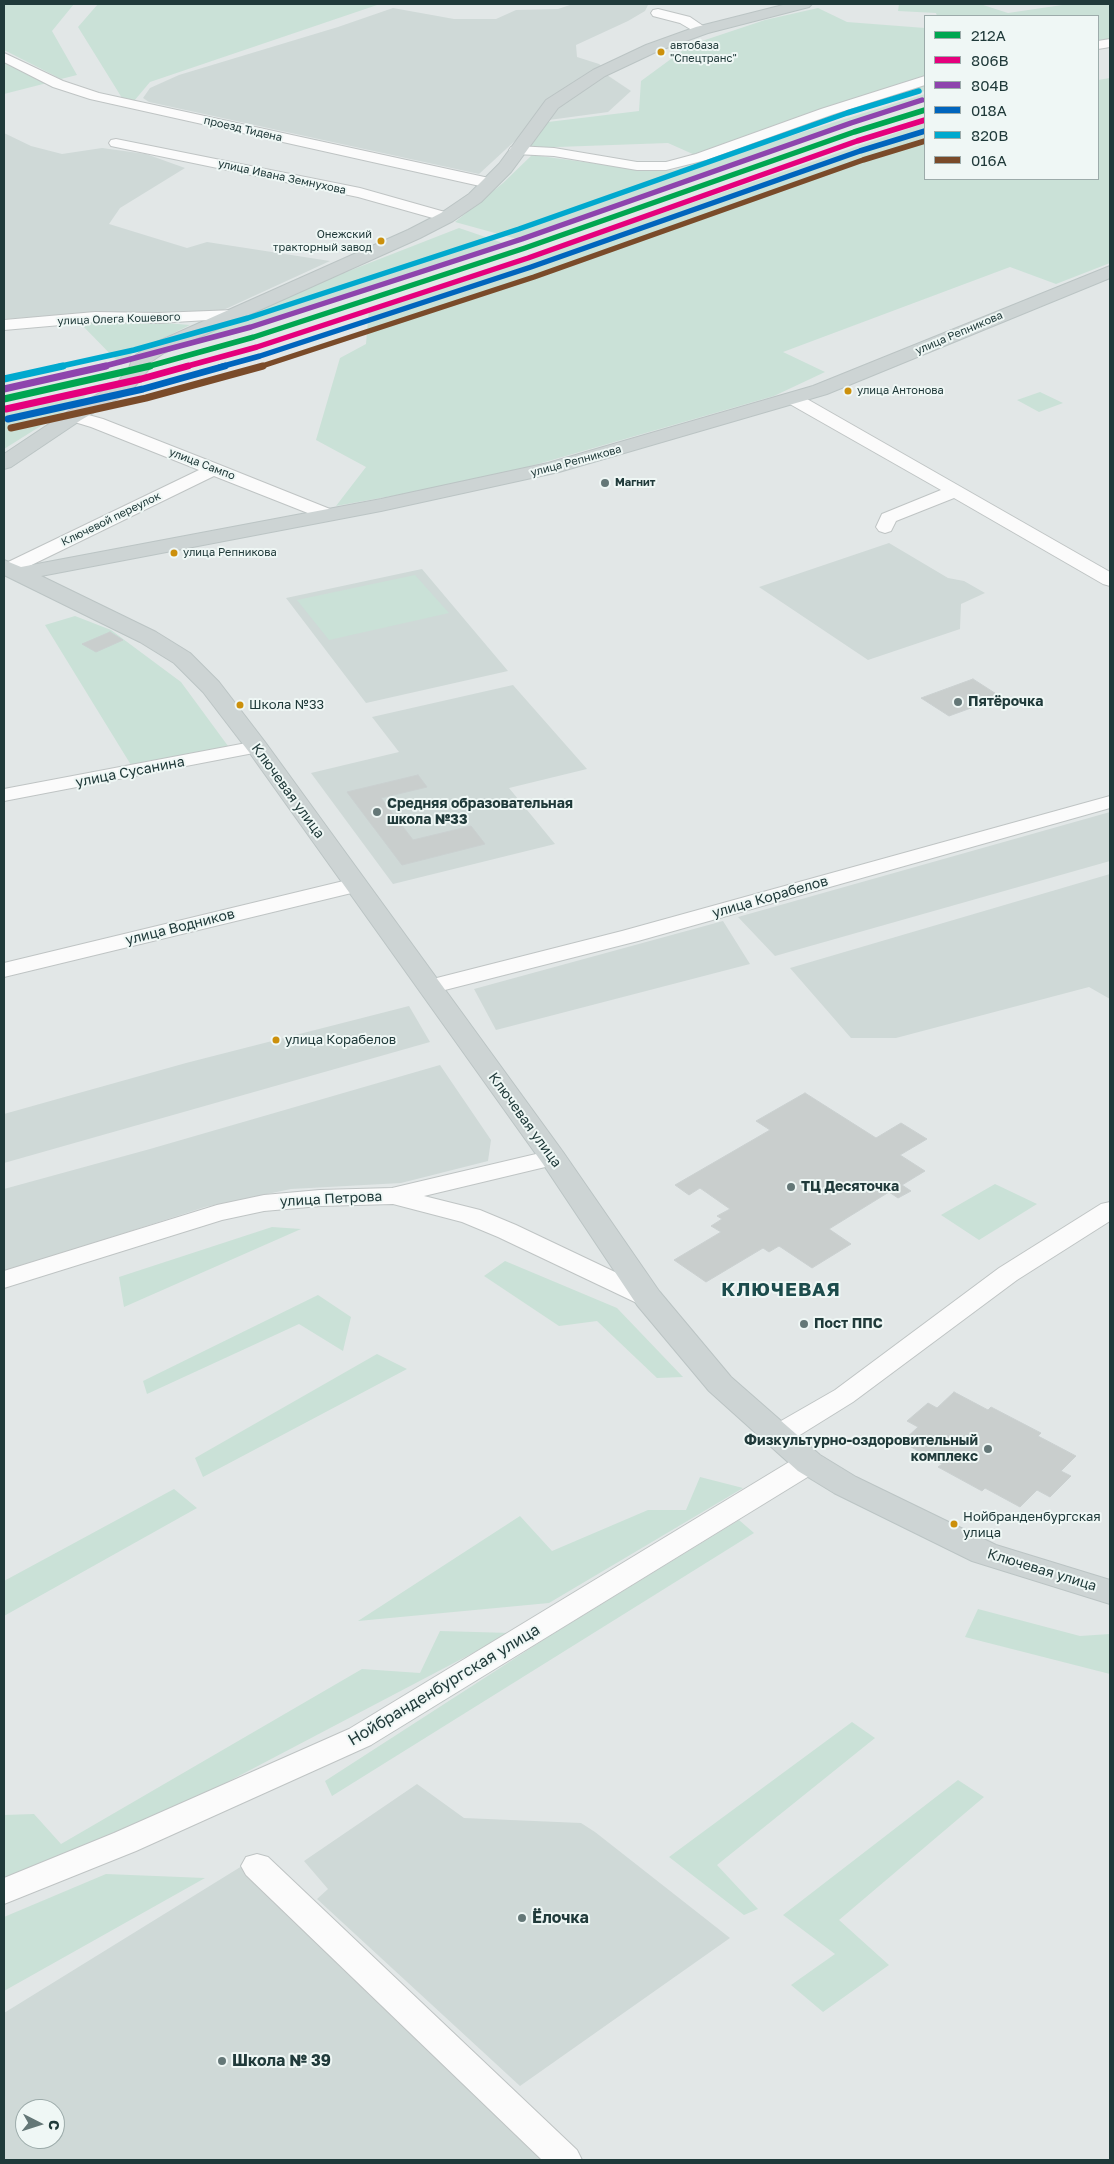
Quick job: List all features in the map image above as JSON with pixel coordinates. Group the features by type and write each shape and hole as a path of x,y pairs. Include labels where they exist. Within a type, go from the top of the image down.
{"main road":[{"path":"4,463 74,416 124,387 139,369 140,361 157,349 448,217 474,198 505,168 516,150 552,104 599,73 652,48 702,30 804,4"},
{"name":"улица Репникова","path":"10,570 329,515 482,485 552,468 820,390 1110,272"},
{"name":"Ключевая улица","path":"10,570 148,637 182,658 211,687 257,747 553,1158 648,1298 720,1384 809,1463 890,1509 984,1553 1110,1592"}],"street":[{"path":"658,13 685,20 702,30"},
{"name":"проезд Тидена","path":"4,57 58,84 95,96 489,183"},
{"path":"516,150 554,152 637,166 666,166 701,157 826,112 924,80"},
{"name":"улица Ивана Земнухова","path":"116,143 360,194 448,217"},
{"name":"улица Олега Кошевого","path":"4,325 95,317 158,318 235,315"},
{"path":"794,399 1110,580"},
{"name":"улица Сампо","path":"74,416 97,423 329,515"},
{"name":"Ключевой переулок","path":"10,570 214,469"},
{"path":"885,527 888,518 955,492"},
{"name":"улица Сусанина","path":"4,795 257,747"},
{"name":"улица Корабелов","path":"429,987 666,926 1110,802"},
{"name":"улица Водников","path":"4,970 356,885"},
{"path":"393,1196 553,1158"},
{"name":"улица Петрова","path":"4,1280 217,1213 264,1203 393,1196 471,1216 507,1230 648,1298"},
{"path":"777,1436 844,1396 1008,1274 1110,1210"},
{"name":"Нойбранденбургская улица","path":"4,1891 125,1842 360,1737 809,1463"},
{"path":"257,1866 566,2160"}],"shaded area":[{"path":"573,4 648,5 645,11 628,21 576,45 577,57 599,64 610,73 607,75 631,91 608,112 549,120 544,114 479,174 149,102 143,98 150,88 179,75 338,27 393,8 454,19 496,19 516,10 558,9"},
{"path":"4,133 31,146 62,154 102,148 146,154 185,168 120,208 109,224 187,248 207,242 330,261 219,312 109,312 4,319"},
{"path":"889,543 948,578 964,581 985,593 961,604 960,629 868,660 759,587"},
{"path":"422,569 508,671 366,703 286,598"},
{"path":"513,685 587,769 509,788 555,844 393,884 311,773 399,752 372,717"},
{"path":"1110,812 1110,861 775,956 738,917"},
{"path":"1110,874 1110,999 1089,987 896,1038 851,1038 790,968"},
{"path":"723,921 750,964 496,1030 474,989"},
{"path":"409,1006 430,1042 4,1163 4,1114 186,1063"},
{"path":"440,1065 491,1140 488,1161 401,1183 291,1189 205,1207 4,1272 4,1189"},
{"name":"Ёлочка","path":"417,1784 464,1818 581,1823 730,1938 520,2086 317,1899 328,1889 304,1861"},
{"name":"Школа № 39","path":"242,1866 541,2160 4,2160 4,2013"}],"green space":[{"path":"4,4 74,4 52,31 77,75 61,79 4,50"},
{"path":"98,4 380,4 150,82 134,101 122,98 78,27"},
{"path":"899,4 980,4 1008,13 1069,4 1110,4 1110,43 1099,46 1099,15 937,15 936,13 898,11"},
{"path":"818,8 847,22 924,28 924,91 792,133 695,155 668,143 529,148 548,122 639,111 641,81 690,45 765,20"},
{"path":"4,63 47,83 4,94"},
{"path":"1110,78 1110,263 1056,284 1010,267 783,352 825,372 774,396 486,479 336,506 366,467 316,440 340,358 366,344 369,309 522,261 924,123 924,180 1099,180 1099,80"},
{"path":"924,94 924,101 858,120 640,196 524,241 455,222 503,183 532,155 652,171 674,170"},
{"path":"459,228 503,243 403,279 216,340 179,344 336,276"},
{"path":"118,321 190,325 133,353 121,365 79,322"},
{"path":"101,384 71,407 4,449 4,407"},
{"path":"1040,392 1063,403 1039,412 1017,400"},
{"path":"415,575 449,613 329,640 297,600"},
{"path":"75,616 111,630 181,682 228,746 131,765 45,625"},
{"path":"995,1184 1037,1204 979,1240 941,1215"},
{"path":"272,1227 301,1229 124,1307 119,1277"},
{"path":"505,1261 617,1308 683,1377 657,1378 597,1321 559,1326 484,1276"},
{"path":"318,1295 351,1317 343,1351 299,1324 147,1394 143,1381"},
{"path":"377,1354 407,1369 203,1477 195,1458"},
{"path":"700,1477 743,1488 549,1603 358,1621 520,1516 552,1551 648,1510 686,1510"},
{"path":"174,1489 197,1508 4,1616 4,1581"},
{"path":"739,1520 754,1533 332,1796 325,1781 551,1635"},
{"path":"978,1609 1080,1636 1110,1634 1110,1674 965,1637"},
{"path":"440,1631 511,1633 155,1820 4,1881 4,1815 34,1814 61,1844 362,1669 420,1673"},
{"path":"852,1722 875,1738 717,1865 758,1909 744,1915 669,1857"},
{"path":"958,1780 984,1797 839,1920 889,1965 823,2012 791,1985 835,1954 783,1915"},
{"path":"106,1874 205,1878 4,1991 4,1917"}],"building":[{"path":"110,632 123,640 96,652 82,644"},
{"name":"Пятёрочка","path":"973,679 1001,697 949,716 921,698"},
{"name":"Средняя образовательная школа №33","path":"418,775 427,787 381,798 413,840 471,826 485,844 402,865 347,792"},
{"name":"ТЦ Десяточка","path":"805,1093 876,1138 901,1123 927,1139 900,1155 925,1171 902,1185 911,1191 898,1198 889,1192 829,1229 851,1244 812,1268 779,1246 769,1252 763,1248 706,1282 674,1260 721,1232 711,1226 722,1219 717,1216 730,1209 700,1188 689,1195 675,1185 770,1130 756,1121"},
{"name":"Физкультурно-оздоровительный комплекс","path":"954,1392 988,1410 991,1407 1041,1433 1038,1436 1076,1456 1061,1471 1071,1476 1050,1497 1037,1490 1020,1507 985,1488 982,1491 938,1467 942,1464 902,1442 918,1427 907,1421 928,1403 937,1408"}],"transit line":[{"name":"820В","path":"4,379 134,350 248,318 519,229 847,113 919,91"},
{"name":"804В","path":"4,389 137,359 251,327 522,239 851,123 922,100"},
{"name":"212А","path":"4,399 139,369 254,337 525,248 854,132 924,110"},
{"name":"806В","path":"6,409 141,379 257,347 528,258 857,141 924,120"},
{"name":"018А","path":"8,419 143,389 260,356 531,267 860,151 924,131"},
{"name":"016А","path":"11,428 146,398 263,366 534,277 863,160 924,141"}],"place":[{"name":"автобаза \"Спецтранс\"","path":"661,52"},
{"name":"Онежский тракторный завод","path":"381,241"},
{"name":"улица Антонова","path":"848,391"},
{"name":"Магнит","path":"605,483"},
{"name":"улица Репникова","path":"174,553"},
{"name":"Пятёрочка","path":"958,702"},
{"name":"Школа №33","path":"240,705"},
{"name":"Средняя образовательная школа №33","path":"377,812"},
{"name":"улица Корабелов","path":"276,1040"},
{"name":"ТЦ Десяточка","path":"791,1187"},
{"name":"Пост ППС","path":"804,1324"},
{"name":"Физкультурно-оздоровительный комплекс","path":"988,1449"},
{"name":"Нойбранденбургская улица","path":"954,1524"},
{"name":"Ёлочка","path":"522,1918"},
{"name":"Школа № 39","path":"222,2061"}],"district":[{"name":"КЛЮЧЕВАЯ","path":"781,1290"}]}
